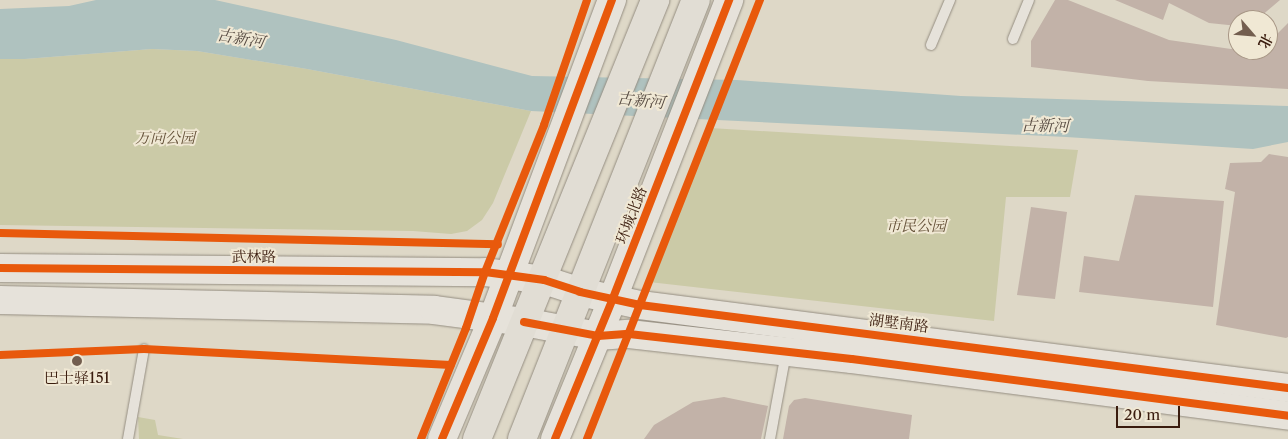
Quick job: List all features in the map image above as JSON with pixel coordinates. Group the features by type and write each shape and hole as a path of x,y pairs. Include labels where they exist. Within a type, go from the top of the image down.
{"main road":[{"path":"442,439 493,318 563,126 612,0"},
{"path":"477,439 524,322 544,280 655,0"},
{"name":"环城北路","path":"522,439 696,0"},
{"name":"环城北路","path":"555,439 598,336 729,0"},
{"name":"武林路","path":"0,268 485,272 508,276"},
{"name":"湖墅南路","path":"508,276 544,280 580,292 640,305 1288,388"},
{"path":"0,300 434,310 524,322 598,336 630,334 786,352 1288,416"}],"lane":[{"path":"931,45 950,0"},
{"path":"1013,39 1029,0"},
{"path":"128,439 144,349"},
{"path":"770,439 786,352"}],"green space":[{"name":"万向公园","path":"152,49 197,51 307,69 531,111 493,203 482,220 467,231 451,234 413,231 0,225 0,59 25,59"},
{"name":"市民公园","path":"710,128 1078,150 1070,197 1006,197 994,321 649,282"},
{"path":"138,417 155,420 158,435 183,439 139,439"}],"water":[{"name":"古新河","path":"96,0 215,0 396,40 532,76 737,80 961,96 1288,106 1288,142 1253,149 1066,137 531,111 307,69 197,51 152,49 25,59 0,59 0,9 69,6"}],"building":[{"path":"1055,0 1068,0 1169,40 1228,49 1228,60 1278,60 1278,33 1288,23 1288,89 1148,81 1031,67 1031,41"},
{"path":"1115,0 1280,0 1268,10 1228,10 1228,25 1209,23 1169,3 1163,20"},
{"path":"1269,154 1288,157 1288,337 1286,338 1216,325 1235,192 1225,189 1230,163 1261,162"},
{"path":"1135,195 1224,201 1213,307 1079,292 1084,256 1119,261"},
{"path":"1031,207 1067,212 1055,299 1017,295"},
{"path":"724,397 768,406 761,439 644,439 654,425 693,402"},
{"path":"805,398 912,415 909,439 783,439 789,406 794,400"}],"cycle path":[{"path":"421,439 544,125 587,0"},
{"path":"442,439 493,318 612,0"},
{"path":"555,439 613,298 729,0"},
{"path":"587,439 760,0"},
{"path":"0,233 498,244"},
{"path":"0,268 485,272 544,280 580,292 640,305 1288,388"},
{"path":"524,322 598,336 629,334 852,359 1288,416"},
{"path":"0,355 144,349 451,365"}],"place":[{"name":"巴士驿151","path":"77,361"}]}
